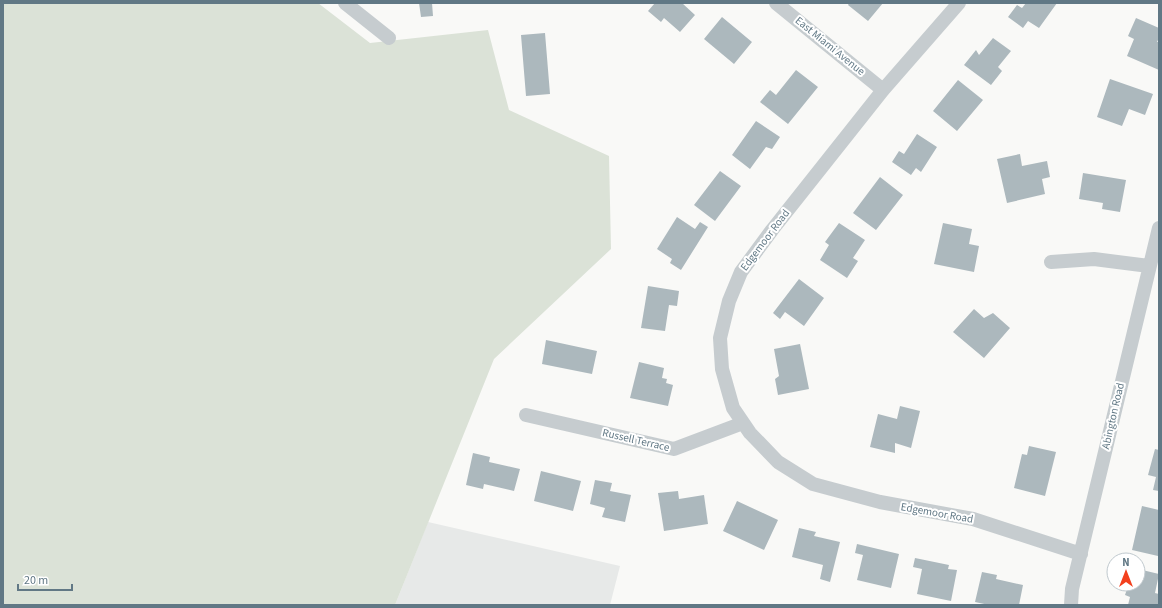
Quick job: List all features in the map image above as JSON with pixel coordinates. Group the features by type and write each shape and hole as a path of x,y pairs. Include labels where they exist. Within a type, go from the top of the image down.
{"street":[{"path":"345,3 389,38"},
{"name":"East Miami Avenue","path":"776,3 883,90"},
{"name":"Edgemoor Road","path":"959,3 883,90 772,230 741,272 729,300 720,338 722,370 733,408 750,433 778,462 813,484 880,502 973,519 1081,554"},
{"name":"Abington Road","path":"1071,605 1072,589 1159,228"},
{"path":"1050,262 1094,259 1149,266"},
{"name":"Russell Terrace","path":"526,415 674,449 743,423"}],"shaded area":[{"path":"3,3 318,3 370,43 488,30 509,110 609,156 611,249 494,359 395,605 3,605"},
{"path":"428,522 620,566 610,605 395,605"}],"building":[{"path":"419,3 432,3 433,16 421,17"},
{"path":"655,3 682,3 695,15 680,32 664,18 661,22 648,11"},
{"path":"849,3 883,3 868,21 848,5"},
{"path":"1026,3 1057,3 1039,28 1028,21 1023,28 1008,17 1017,5 1022,8"},
{"path":"722,17 752,42 734,64 704,39"},
{"path":"1136,18 1159,28 1159,38 1157,42 1159,42 1159,70 1127,56 1134,39 1128,36"},
{"path":"545,33 550,94 526,96 521,35"},
{"path":"993,38 1011,51 998,67 1002,71 991,85 964,65 976,50 979,55"},
{"path":"796,70 818,87 788,124 760,102 770,90 776,95"},
{"path":"1110,79 1153,94 1145,115 1129,109 1122,126 1097,117"},
{"path":"958,80 983,100 957,131 933,111"},
{"path":"756,121 780,137 772,149 766,147 750,169 732,155"},
{"path":"917,134 937,147 921,172 916,168 911,175 892,162 899,151 904,154"},
{"path":"1020,154 1022,166 1047,161 1050,177 1042,179 1045,194 1007,203 997,159"},
{"path":"720,171 741,186 715,221 694,205"},
{"path":"1083,173 1126,180 1120,212 1102,209 1103,203 1079,199"},
{"path":"880,177 903,195 876,230 853,213"},
{"path":"677,217 695,229 700,222 708,227 681,270 670,263 672,259 657,249"},
{"path":"839,223 865,240 853,258 858,261 847,278 820,260 829,245 825,242"},
{"path":"943,223 972,229 969,244 979,246 974,272 934,264"},
{"path":"799,279 824,298 804,326 785,312 780,319 773,313"},
{"path":"648,286 679,291 677,306 669,305 665,331 641,328"},
{"path":"974,309 984,318 993,313 1010,328 984,358 953,332"},
{"path":"546,340 597,351 592,374 542,364"},
{"path":"800,344 809,389 778,395 775,379 779,376 774,349"},
{"path":"639,362 664,368 662,378 667,379 666,383 673,385 668,406 630,398"},
{"path":"900,406 920,411 911,448 895,443 895,453 870,447 878,414 897,419"},
{"path":"1029,446 1056,452 1045,496 1014,488 1022,454 1027,455"},
{"path":"1155,449 1159,450 1159,491 1153,490 1156,477 1148,475"},
{"path":"473,453 490,457 489,462 520,469 514,491 484,484 483,489 466,485"},
{"path":"541,471 581,481 573,511 534,501"},
{"path":"595,480 612,483 610,491 631,495 625,522 602,517 605,508 590,504"},
{"path":"678,491 679,499 704,495 708,524 664,531 658,493"},
{"path":"737,501 778,520 764,550 723,531"},
{"path":"1142,506 1159,510 1158,556 1132,550"},
{"path":"799,528 816,532 814,536 840,542 830,582 820,579 823,565 792,557"},
{"path":"857,544 899,554 891,588 857,580 863,555 855,553"},
{"path":"915,558 949,565 948,569 957,570 951,601 917,594 922,569 913,567"},
{"path":"1146,571 1159,574 1155,593 1159,594 1159,605 1128,605 1130,597 1125,595 1126,592 1146,592"},
{"path":"982,572 997,575 996,579 1023,585 1019,605 989,605 975,602"}]}
